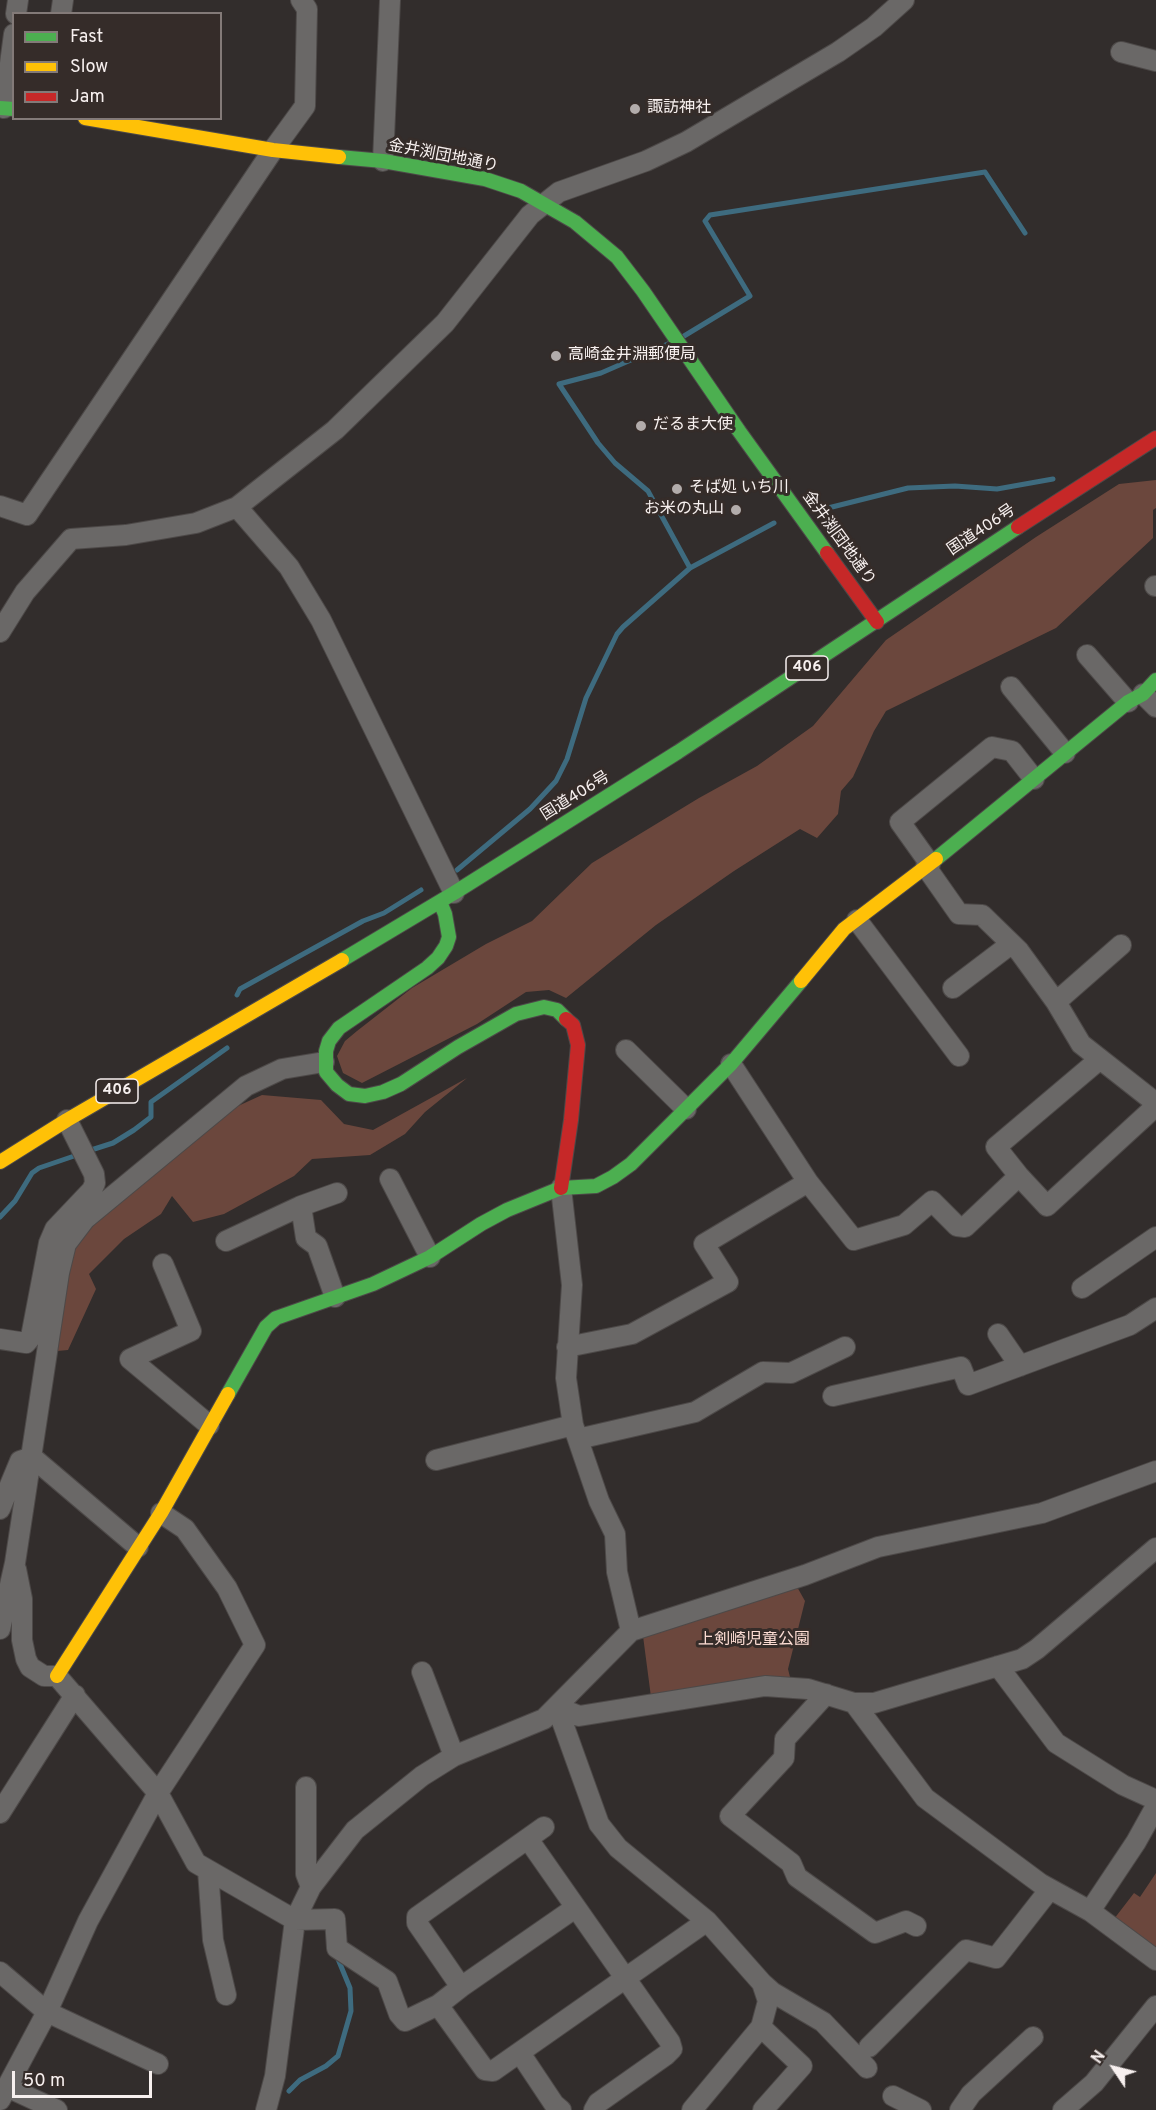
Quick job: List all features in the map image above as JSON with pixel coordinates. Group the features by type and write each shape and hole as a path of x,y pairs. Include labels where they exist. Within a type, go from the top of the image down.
{"main road":[{"name":"金井渕団地通り","path":"97,120 273,150 383,161 485,179 520,191 575,222 617,257 643,291 739,431 877,621"},
{"name":"国道406号","path":"0,1162 72,1128 447,898 678,752 1156,438"},
{"path":"57,1676 161,1513 266,1327 276,1318 373,1284 430,1257 507,1210 561,1188 596,1186 614,1177 632,1164 731,1064 844,929 928,865 1065,753 1146,696"},
{"path":"447,898 445,914 449,937 438,958 339,1028 329,1041 324,1062 326,1072 337,1086 349,1094 364,1096 383,1092 516,1014 544,1007 556,1010 573,1024 578,1045 571,1120 561,1188"}],"street":[{"path":"0,506 27,515 305,106 307,9 302,0"},
{"path":"383,161 390,0"},
{"path":"0,632 25,592 71,538 126,535 196,523 237,507 335,430 445,323 530,215 543,203 559,192 646,161 686,142 838,52 874,27 904,0"},
{"path":"6,108 12,52"},
{"path":"1121,52 1156,61"},
{"path":"237,507 289,567 321,620 447,898"},
{"path":"1087,655 1146,696"},
{"path":"1011,687 1065,753"},
{"path":"1034,779 1012,750 992,747 900,822 959,914 982,915 1011,944 1056,1002 1081,1044 1100,1059 1156,1104 1047,1206 1019,1176 996,1146 1100,1059"},
{"path":"857,920 959,1056"},
{"path":"953,988 1011,944"},
{"path":"1056,1002 1121,945"},
{"path":"626,1050 686,1109"},
{"path":"0,1629 15,1563 59,1273 66,1244 85,1219 246,1086 282,1069 324,1062"},
{"path":"731,1064 808,1182 854,1240 904,1226 932,1201 957,1226 965,1227 1019,1176"},
{"path":"0,1339 26,1343 31,1337 49,1243 55,1228 92,1190 95,1183 94,1174 72,1128"},
{"path":"390,1179 430,1257"},
{"path":"567,1347 632,1334 728,1282 704,1244 808,1182"},
{"path":"561,1188 572,1285 566,1378 575,1432 600,1501 615,1534 617,1572 631,1631"},
{"path":"226,1241 301,1206 337,1193"},
{"path":"301,1206 306,1238 317,1246 335,1297"},
{"path":"1082,1288 1156,1236"},
{"path":"163,1264 190,1331 130,1359 209,1425"},
{"path":"833,1396 961,1367 968,1385 1130,1325 1156,1308"},
{"path":"998,1334 1020,1366"},
{"path":"436,1460 575,1432 695,1412 763,1372 791,1373 845,1347"},
{"path":"0,1509 20,1461 32,1457"},
{"path":"32,1457 138,1546"},
{"path":"270,2108 295,1920 311,1887 355,1830 422,1776 454,1756 544,1719 631,1631 805,1575 878,1546 1042,1513 1156,1471"},
{"path":"57,2110 4,2093 47,2012 88,1921 158,1793 255,1645 221,1580 185,1529 161,1513"},
{"path":"557,1707 579,1716 765,1686 808,1689 854,1703 874,1703 1022,1659 1037,1649 1156,1548"},
{"path":"15,1563 22,1599 22,1640 30,1667 44,1676 57,1676 75,1695 158,1793 196,1863 295,1920 335,1919 337,1948 387,1981 399,2014 405,2021 438,2005 575,1908"},
{"path":"998,1666 1056,1743 1123,1785 1156,1800"},
{"path":"422,1672 454,1756"},
{"path":"826,1694 784,1739 784,1758 730,1816 790,1863 797,1877 875,1934 906,1921 916,1926"},
{"path":"0,1813 75,1695"},
{"path":"854,1703 925,1797 1041,1884 1090,1911 1156,1960"},
{"path":"557,1707 599,1824 618,1848 707,1921 772,1992 823,2022 867,2068"},
{"path":"306,1787 306,1874 311,1887"},
{"path":"1090,1911 1136,1842 1156,1806"},
{"path":"461,1987 417,1923 417,1917 544,1827"},
{"path":"528,1839 670,2042 672,2049 598,2103 594,2110"},
{"path":"208,1870 213,1940 226,1995"},
{"path":"868,2047 966,1950 996,1958 1050,1889"},
{"path":"438,2005 485,2070 493,2071 707,1921"},
{"path":"0,1972 47,2012 158,2064"},
{"path":"692,2110 761,2027 768,2001 762,1983"},
{"path":"1063,2110 1094,2083 1156,2006"},
{"path":"761,2027 801,2066 763,2110"},
{"path":"960,2110 971,2094 1033,2037"},
{"path":"520,2053 554,2104 561,2110"},
{"path":"892,2096 921,2110"}],"green space":[{"path":"1156,480 1153,538 1056,628 886,711 853,777 841,791 838,814 817,838 800,829 734,871 656,925 566,998 549,990 526,992 477,1024 362,1083 343,1073 337,1056 345,1041 357,1031 412,988 486,944 532,921 592,863 699,798 757,766 813,726 886,640 1036,537 1119,484"},
{"path":"467,1078 425,1112 405,1134 370,1155 312,1159 294,1176 224,1214 193,1222 172,1196 161,1214 124,1239 89,1274 96,1289 68,1350 57,1351 67,1257 80,1228 214,1117 262,1095 321,1100 344,1124 373,1130"},
{"name":"上剣崎児童公園","path":"796,1585 805,1601 788,1669 791,1681 651,1697 643,1636"},
{"path":"1156,1873 1156,1954 1114,1919 1134,1893 1140,1897"}],"waterway":[{"path":"684,336 750,296 705,221 710,215 985,172 1025,233"},
{"path":"670,343 601,373 559,384 598,443 615,463 648,491 690,568"},
{"path":"816,511 908,488 955,486 997,489 1053,479"},
{"path":"457,870 530,809 556,781 567,759 586,698 617,634 623,627 690,568 774,523"},
{"path":"237,995 240,989 363,921 384,913 421,890"},
{"path":"88,1151 113,1143 134,1130 151,1117 151,1102 227,1048"},
{"path":"0,1217 15,1201 32,1173 39,1168 80,1154"},
{"path":"289,2091 300,2080 326,2066 338,2056 351,2011 350,1988 338,1959"}],"traffic: fast":[{"path":"0,108 12,109"},
{"path":"339,157 383,161 485,179 521,191 575,222 617,257 643,291 739,431 827,553"},
{"path":"342,960 454,893 678,752 1018,527"},
{"path":"936,859 1128,702 1143,694 1156,680"},
{"path":"440,902 445,914 449,937 438,958 427,968 339,1028 329,1041 326,1051 326,1072 337,1085 349,1094 365,1096 383,1092 401,1084 458,1047 516,1014 544,1007 557,1010 566,1019"},
{"path":"228,1394 266,1327 276,1318 373,1284 430,1257 507,1210 561,1188 596,1186 613,1177 631,1164 731,1064 801,981"}],"traffic: slow":[{"path":"97,120 273,150 339,157"},
{"path":"801,981 844,929 936,859"},
{"path":"0,1162 67,1120 342,960"},
{"path":"57,1676 161,1513 228,1394"}],"traffic: jam":[{"path":"1018,527 1156,438"},
{"path":"827,553 877,622"},
{"path":"561,1188 571,1120 578,1045 573,1025 566,1019"}],"place":[{"name":"諏訪神社","path":"635,109"},
{"name":"高崎金井淵郵便局","path":"556,356"},
{"name":"だるま大使","path":"641,426"},
{"name":"そば処 いち川","path":"677,489"},
{"name":"お米の丸山","path":"736,510"}]}
